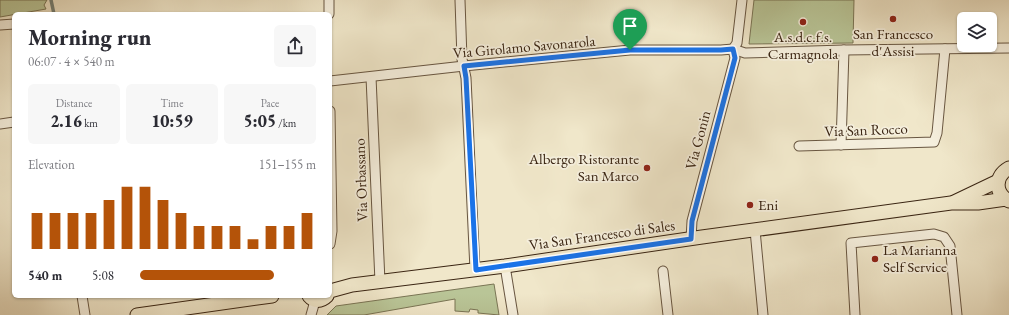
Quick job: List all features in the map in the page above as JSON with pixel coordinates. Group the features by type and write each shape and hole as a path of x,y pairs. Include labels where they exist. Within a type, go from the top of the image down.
{"main road":[{"path":"1008,200 999,191 998,181 1004,171 1009,168"},
{"name":"Via San Francesco di Sales","path":"951,203 998,181"},
{"name":"Via San Francesco di Sales","path":"332,290 352,285 476,270 951,203 978,203 1008,200"},
{"path":"137,315 258,298"}],"street":[{"path":"328,0 329,12"},
{"path":"460,0 462,59 466,78 476,270"},
{"name":"Via Gonin","path":"691,239 692,221 735,58 733,49 737,43 742,0"},
{"path":"0,25 12,24"},
{"name":"Via Girolamo Savonarola","path":"332,81 630,50 733,49 745,53 1009,48"},
{"name":"Via San Rocco","path":"799,146 934,142 937,133 945,49"},
{"path":"841,145 844,50"},
{"name":"Via Orbassano","path":"371,77 380,282"},
{"path":"0,124 12,122"},
{"path":"754,230 763,315"},
{"path":"855,315 851,243 934,234 944,237 950,246 957,315"},
{"path":"505,266 513,315"},
{"path":"663,270 668,315"},
{"path":"82,298 85,315"},
{"path":"311,315 317,298"}],"green space":[{"path":"0,0 47,0 44,5 46,9 29,12 12,12 12,15 0,17"},
{"name":"A.s.d.c.f.s. Carmagnola","path":"754,0 854,0 853,43 749,44"},
{"path":"494,284 499,315 478,313 478,310 470,309 469,312 455,311 455,299 364,315 327,315 336,306"}],"waterway":[{"path":"51,0 54,12"}],"place":[{"name":"San Francesco d'Assisi","path":"893,19"},
{"name":"A.s.d.c.f.s. Carmagnola","path":"803,22"},
{"name":"Albergo Ristorante San Marco","path":"647,168"},
{"name":"Eni","path":"750,205"},
{"name":"La Marianna Self Service","path":"875,259"}],"route":[{"path":"733,49 735,58 692,221 691,239 476,270 466,78 464,66 630,50 733,49"}]}
